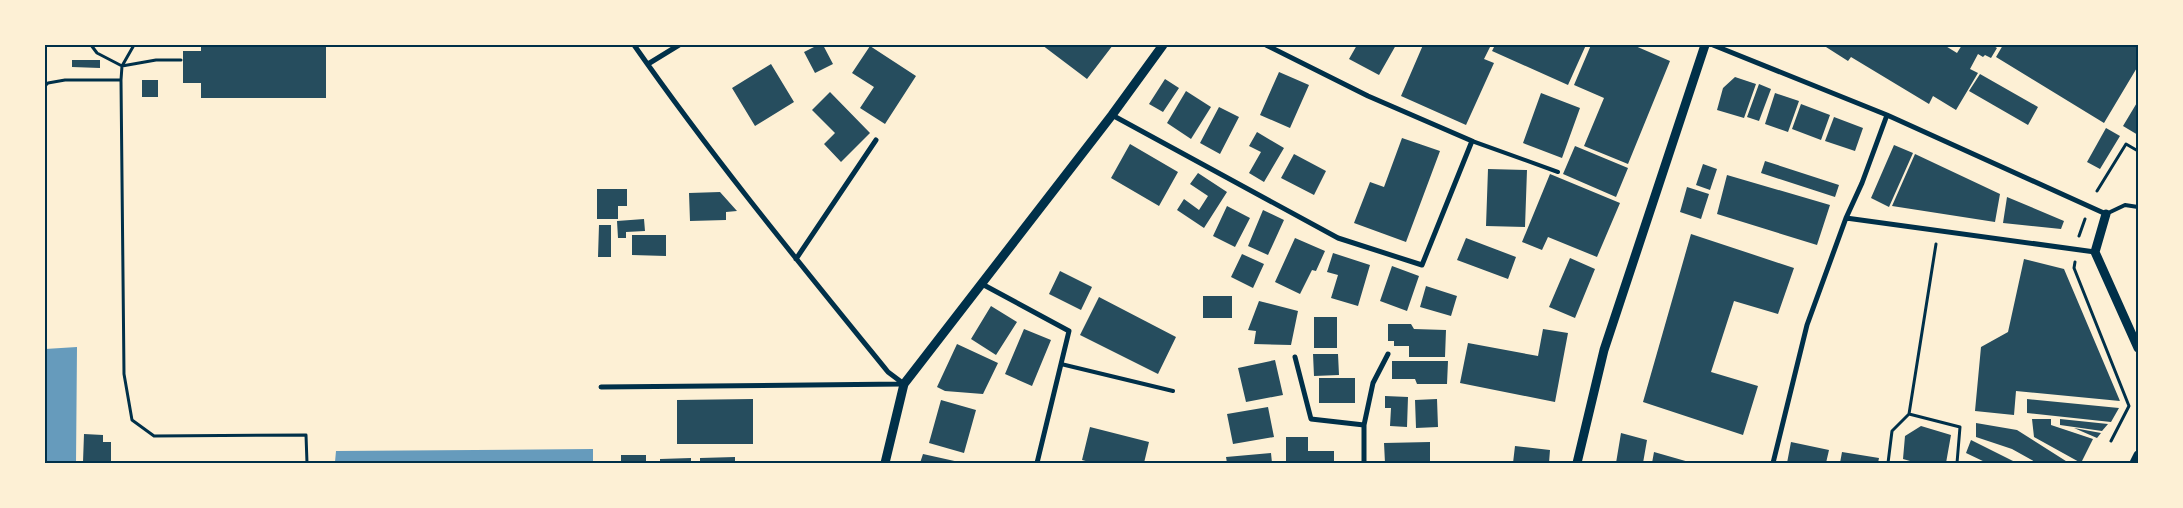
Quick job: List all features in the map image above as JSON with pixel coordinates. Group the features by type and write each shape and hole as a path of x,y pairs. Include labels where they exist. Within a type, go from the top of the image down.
{"street":[{"path":"634,45 682,114 796,259 888,372 904,384"},
{"path":"648,64 679,45"},
{"path":"884,463 904,384 1112,115 1163,45"},
{"path":"1112,115 1338,238 1422,265 1472,140 1368,96 1266,45"},
{"path":"1577,463 1604,350 1705,45"},
{"path":"1713,45 1887,115 2106,214 2095,252 2138,348"},
{"path":"1773,463 1807,325 1846,218 1862,183 1887,115"},
{"path":"796,259 876,140"},
{"path":"1846,218 2095,252"},
{"path":"982,284 1069,331 1037,463"},
{"path":"1364,463 1364,425 1373,383 1388,354"},
{"path":"1295,357 1311,419 1364,425"},
{"path":"601,387 904,384"},
{"path":"2134,463 2138,455"}],"lane":[{"path":"1472,140 1558,172"},
{"path":"2106,214 2125,205 2138,206"},
{"path":"1061,364 1173,391"}],"path":[{"path":"91,45 97,53 122,66 156,60 181,60"},
{"path":"134,45 122,66 121,80 124,374 132,420 154,436 306,435 307,463"},
{"path":"45,86 48,82 65,80 121,80"},
{"path":"2097,191 2126,144 2138,151"},
{"path":"2079,238 2085,218"},
{"path":"1888,463 1892,431 1909,414 1938,232"},
{"path":"2076,259 2074,268 2130,406 2111,441"},
{"path":"1909,414 1960,427 1957,463"}],"water":[{"path":"77,347 76,463 45,463 45,349"},
{"path":"593,449 593,463 286,463 335,462 336,451"}],"building":[{"path":"201,45 326,45 326,98 201,98 201,83 183,83 183,51 201,51"},
{"path":"818,45 823,45 833,64 815,73 804,52"},
{"path":"1042,45 1113,45 1087,79"},
{"path":"1357,45 1396,45 1379,75 1349,59"},
{"path":"1423,45 1491,45 1484,59 1494,63 1466,125 1401,96"},
{"path":"1495,45 1586,45 1568,85 1492,51"},
{"path":"1591,45 1633,45 1670,61 1628,164 1584,146 1604,98 1574,85"},
{"path":"1827,45 1944,45 1957,53 1962,45 1992,45 1997,48 1991,58 1978,54 1970,69 1978,73 1956,110 1933,96 1929,104 1851,57 1848,61 1826,47"},
{"path":"2003,45 2138,45 2138,66 2104,123 1996,57"},
{"path":"870,46 916,76 885,124 860,108 874,87 852,73"},
{"path":"72,60 100,60 100,68 72,67"},
{"path":"771,64 794,102 755,126 732,88"},
{"path":"1279,72 1309,85 1290,128 1260,115"},
{"path":"1980,74 2038,107 2028,125 1969,91"},
{"path":"1735,77 1756,84 1744,118 1717,110 1723,88"},
{"path":"1165,79 1179,88 1163,112 1149,104"},
{"path":"142,80 158,80 158,97 142,97"},
{"path":"1759,84 1771,89 1759,121 1747,117"},
{"path":"1186,91 1211,107 1191,139 1167,123"},
{"path":"830,92 870,133 841,162 824,144 835,133 812,110"},
{"path":"1541,93 1580,108 1562,158 1523,143"},
{"path":"1775,93 1799,101 1788,132 1765,124"},
{"path":"2138,101 2138,135 2123,126"},
{"path":"1801,104 1830,115 1821,140 1792,129"},
{"path":"1219,107 1239,117 1220,154 1200,143"},
{"path":"1834,117 1863,128 1855,151 1825,141"},
{"path":"2106,128 2120,136 2100,169 2087,162"},
{"path":"1257,132 1284,148 1264,182 1249,173 1261,152 1249,146"},
{"path":"1402,138 1440,151 1406,242 1354,223 1370,182 1384,187"},
{"path":"1130,144 1178,172 1159,206 1111,178"},
{"path":"1894,145 1913,153 1889,207 1871,198"},
{"path":"1575,146 1628,168 1616,197 1563,174"},
{"path":"1294,154 1326,171 1314,195 1281,178"},
{"path":"1915,154 2000,194 1995,222 1892,206"},
{"path":"1765,161 1839,185 1835,197 1761,173"},
{"path":"1703,164 1717,169 1710,190 1696,185"},
{"path":"1488,169 1527,170 1525,227 1486,226"},
{"path":"1198,173 1227,192 1204,228 1177,210 1184,199 1199,210 1208,196 1190,184"},
{"path":"1550,174 1620,203 1597,257 1548,237 1542,250 1522,242"},
{"path":"1727,175 1830,205 1817,245 1717,214"},
{"path":"1687,187 1709,194 1701,219 1680,212"},
{"path":"597,189 627,189 627,206 618,206 618,219 597,219"},
{"path":"720,192 737,211 726,212 726,220 690,221 689,193"},
{"path":"2007,197 2064,221 2061,229 2003,223"},
{"path":"1227,206 1250,218 1235,247 1213,236"},
{"path":"1263,210 1284,220 1268,255 1248,246"},
{"path":"644,219 645,231 626,232 626,238 618,238 617,221"},
{"path":"599,225 611,225 611,257 598,257"},
{"path":"1691,234 1794,268 1778,314 1734,301 1711,372 1758,386 1743,435 1643,402"},
{"path":"632,235 666,235 666,256 632,255"},
{"path":"1295,238 1325,251 1316,271 1312,270 1300,294 1275,282"},
{"path":"1466,238 1516,257 1508,279 1457,260"},
{"path":"1333,253 1370,265 1358,306 1331,298 1338,275 1327,272"},
{"path":"1242,254 1264,264 1253,288 1231,277"},
{"path":"1570,258 1595,269 1575,318 1549,307"},
{"path":"2024,259 2064,269 2120,401 2016,391 2014,415 1975,411 1981,347 2008,332"},
{"path":"1392,266 1419,276 1407,311 1380,301"},
{"path":"1060,271 1092,287 1081,310 1049,294"},
{"path":"1426,286 1457,296 1451,316 1420,307"},
{"path":"1203,296 1232,296 1232,318 1203,318"},
{"path":"1099,297 1176,337 1158,374 1080,335"},
{"path":"1259,301 1298,311 1291,345 1254,344 1256,331 1248,330"},
{"path":"991,306 1017,322 996,355 971,339"},
{"path":"1314,317 1337,317 1337,348 1314,348"},
{"path":"1388,324 1411,324 1414,329 1446,330 1445,357 1409,357 1409,346 1394,346 1394,341 1388,341"},
{"path":"1024,329 1051,340 1032,386 1005,374"},
{"path":"1543,329 1568,333 1555,402 1460,383 1468,343 1538,356"},
{"path":"957,344 998,363 983,394 945,391 937,387"},
{"path":"1313,354 1338,354 1339,375 1314,376"},
{"path":"1275,360 1283,395 1246,402 1238,368"},
{"path":"1392,361 1448,361 1447,384 1417,384 1415,379 1392,379"},
{"path":"1319,378 1355,378 1355,403 1319,403"},
{"path":"1385,396 1408,397 1407,427 1390,426 1391,408 1385,408"},
{"path":"753,399 753,444 677,444 677,400"},
{"path":"1437,399 1438,427 1416,428 1415,400"},
{"path":"2027,399 2119,408 2111,422 2027,413"},
{"path":"941,400 976,410 964,453 929,443"},
{"path":"1268,407 1274,437 1233,444 1227,414"},
{"path":"2032,419 2051,419 2051,425 2093,439 2081,463 2034,437"},
{"path":"2060,419 2108,424 2102,431 2060,425"},
{"path":"1976,423 2017,430 2069,463 2037,463 2012,449 1976,437"},
{"path":"1921,426 1951,435 1946,463 1917,463 1903,459 1905,436"},
{"path":"1090,427 1149,442 1144,463 1093,463 1082,460"},
{"path":"2074,428 2101,433 2097,438"},
{"path":"1621,433 1647,440 1643,463 1616,463"},
{"path":"84,434 103,435 103,442 111,442 111,462 83,462"},
{"path":"1286,437 1308,437 1308,451 1334,451 1334,463 1286,463"},
{"path":"1971,440 2017,463 1987,463 1966,453"},
{"path":"1430,442 1430,463 1385,463 1384,443"},
{"path":"1791,442 1829,450 1826,463 1787,463"},
{"path":"1515,446 1550,450 1549,463 1513,463"},
{"path":"1654,452 1689,462 1689,463 1652,463"},
{"path":"1842,452 1879,458 1878,463 1840,463"},
{"path":"1271,453 1272,463 1227,463 1226,457"},
{"path":"923,454 959,462 959,463 920,463"},
{"path":"621,455 646,455 646,463 621,463"},
{"path":"735,457 735,463 700,463 700,458"},
{"path":"691,458 691,463 660,463 660,459"}]}
